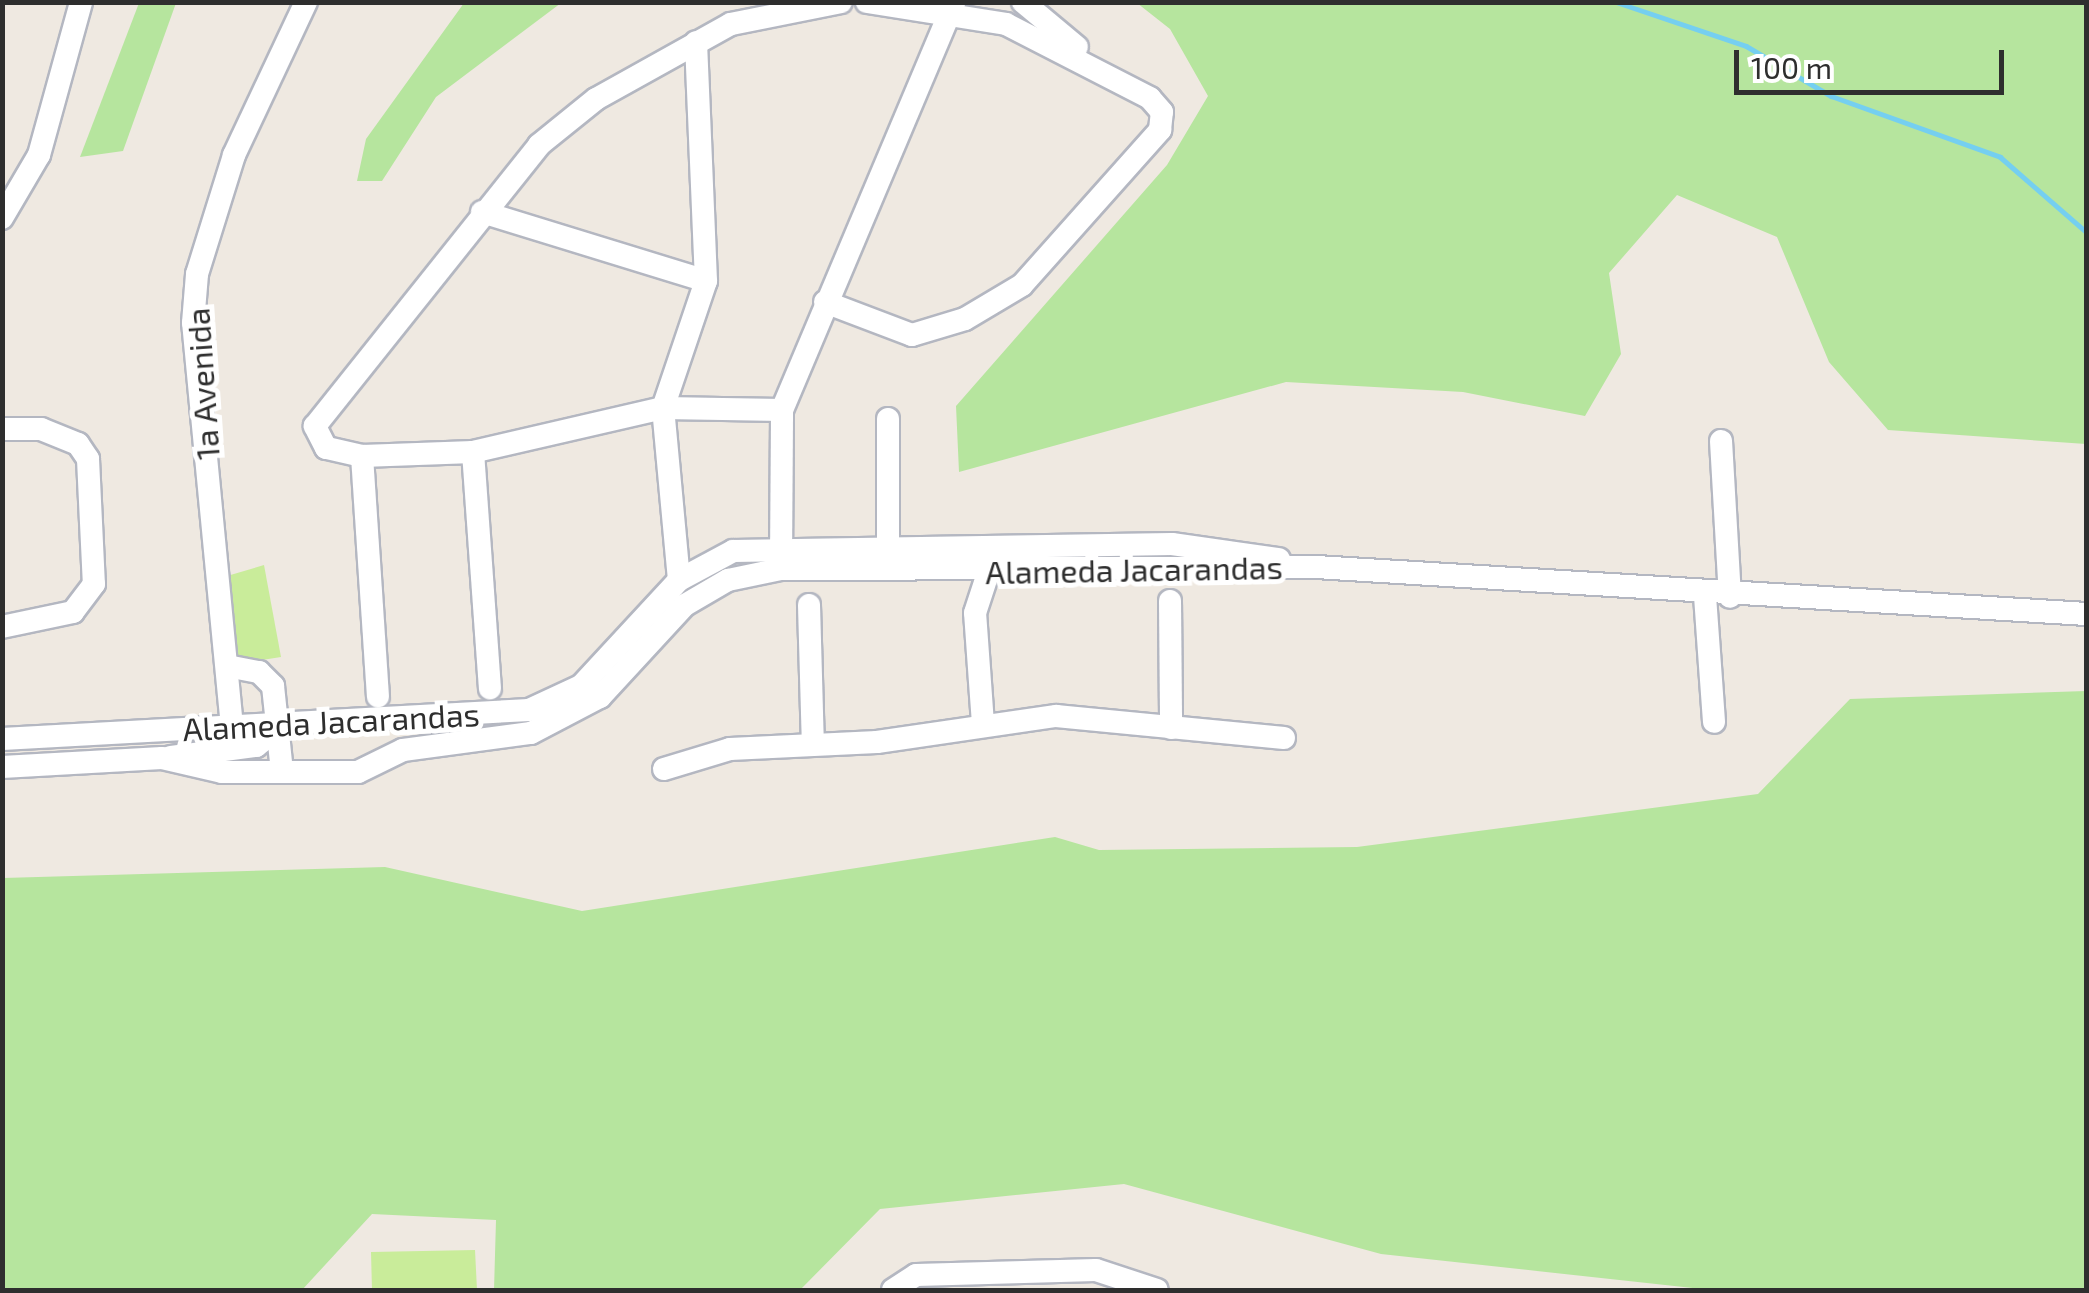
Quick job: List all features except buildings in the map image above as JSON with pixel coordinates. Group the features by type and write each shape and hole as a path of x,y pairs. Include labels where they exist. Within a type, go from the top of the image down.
{"street":[{"path":"2,218 39,155 81,2"},
{"name":"1a Avenida","path":"232,727 193,324 197,274 234,154 306,2"},
{"path":"782,410 663,408 473,452 362,456 326,448 315,426 539,145 596,99 696,42 771,12 841,2"},
{"path":"867,2 894,14 955,8 1099,66"},
{"path":"825,302 912,335 1022,285 1160,130 1150,98 1099,66 1023,2"},
{"path":"781,569 782,410 825,302 955,8"},
{"path":"679,580 663,408 706,281 696,42"},
{"path":"482,212 706,281"},
{"path":"888,419 888,544"},
{"path":"2,429 41,429 78,444 88,460 94,584 73,612 2,626"},
{"path":"1721,441 1730,598"},
{"path":"473,452 490,688"},
{"path":"362,456 378,696"},
{"path":"974,613 990,571 990,543"},
{"name":"Alameda Jacarandas","path":"2,740 442,716 560,700 679,580 733,551 782,545 1172,544 1316,567"},
{"path":"1316,567 1730,598 2086,614"},
{"name":"Alameda Jacarandas","path":"2,768 162,758 282,772 358,772 403,750 569,720 685,605 728,580 781,569 1316,567"},
{"path":"960,571 974,613 982,724"},
{"path":"1705,596 1714,722"},
{"path":"1170,601 1171,728"},
{"path":"809,605 813,744"},
{"path":"227,666 267,678 280,727 282,772"},
{"path":"442,716 439,737 458,743"},
{"path":"664,769 730,749 813,744 1056,716 1284,738"},
{"path":"358,772 378,746 368,721"},
{"path":"162,758 256,746 280,727"},
{"path":"897,1289 916,1275 1096,1270 1157,1290"},
{"path":"1084,1290 1096,1270"}],"green space":[{"path":"139,3 176,3 123,151 80,157"},
{"path":"464,3 561,3 436,97 382,181 357,181 366,139"},
{"path":"1137,3 2086,3 2086,444 1888,430 1829,362 1777,237 1677,195 1609,273 1621,354 1585,416 1463,392 1286,382 959,472 956,406 1167,165 1208,96 1170,29"},
{"path":"264,565 281,657 250,662 236,658 227,576"},
{"path":"2086,691 2086,1290 1711,1290 1381,1254 1124,1184 880,1209 800,1290 494,1290 496,1220 372,1214 302,1290 3,1290 3,878 385,867 582,911 1055,837 1099,850 1357,847 1758,794 1850,699"},
{"path":"475,1250 477,1290 372,1290 371,1252"}],"waterway":[{"path":"1616,2 1746,46 1831,96 2000,157 2086,232"}]}
